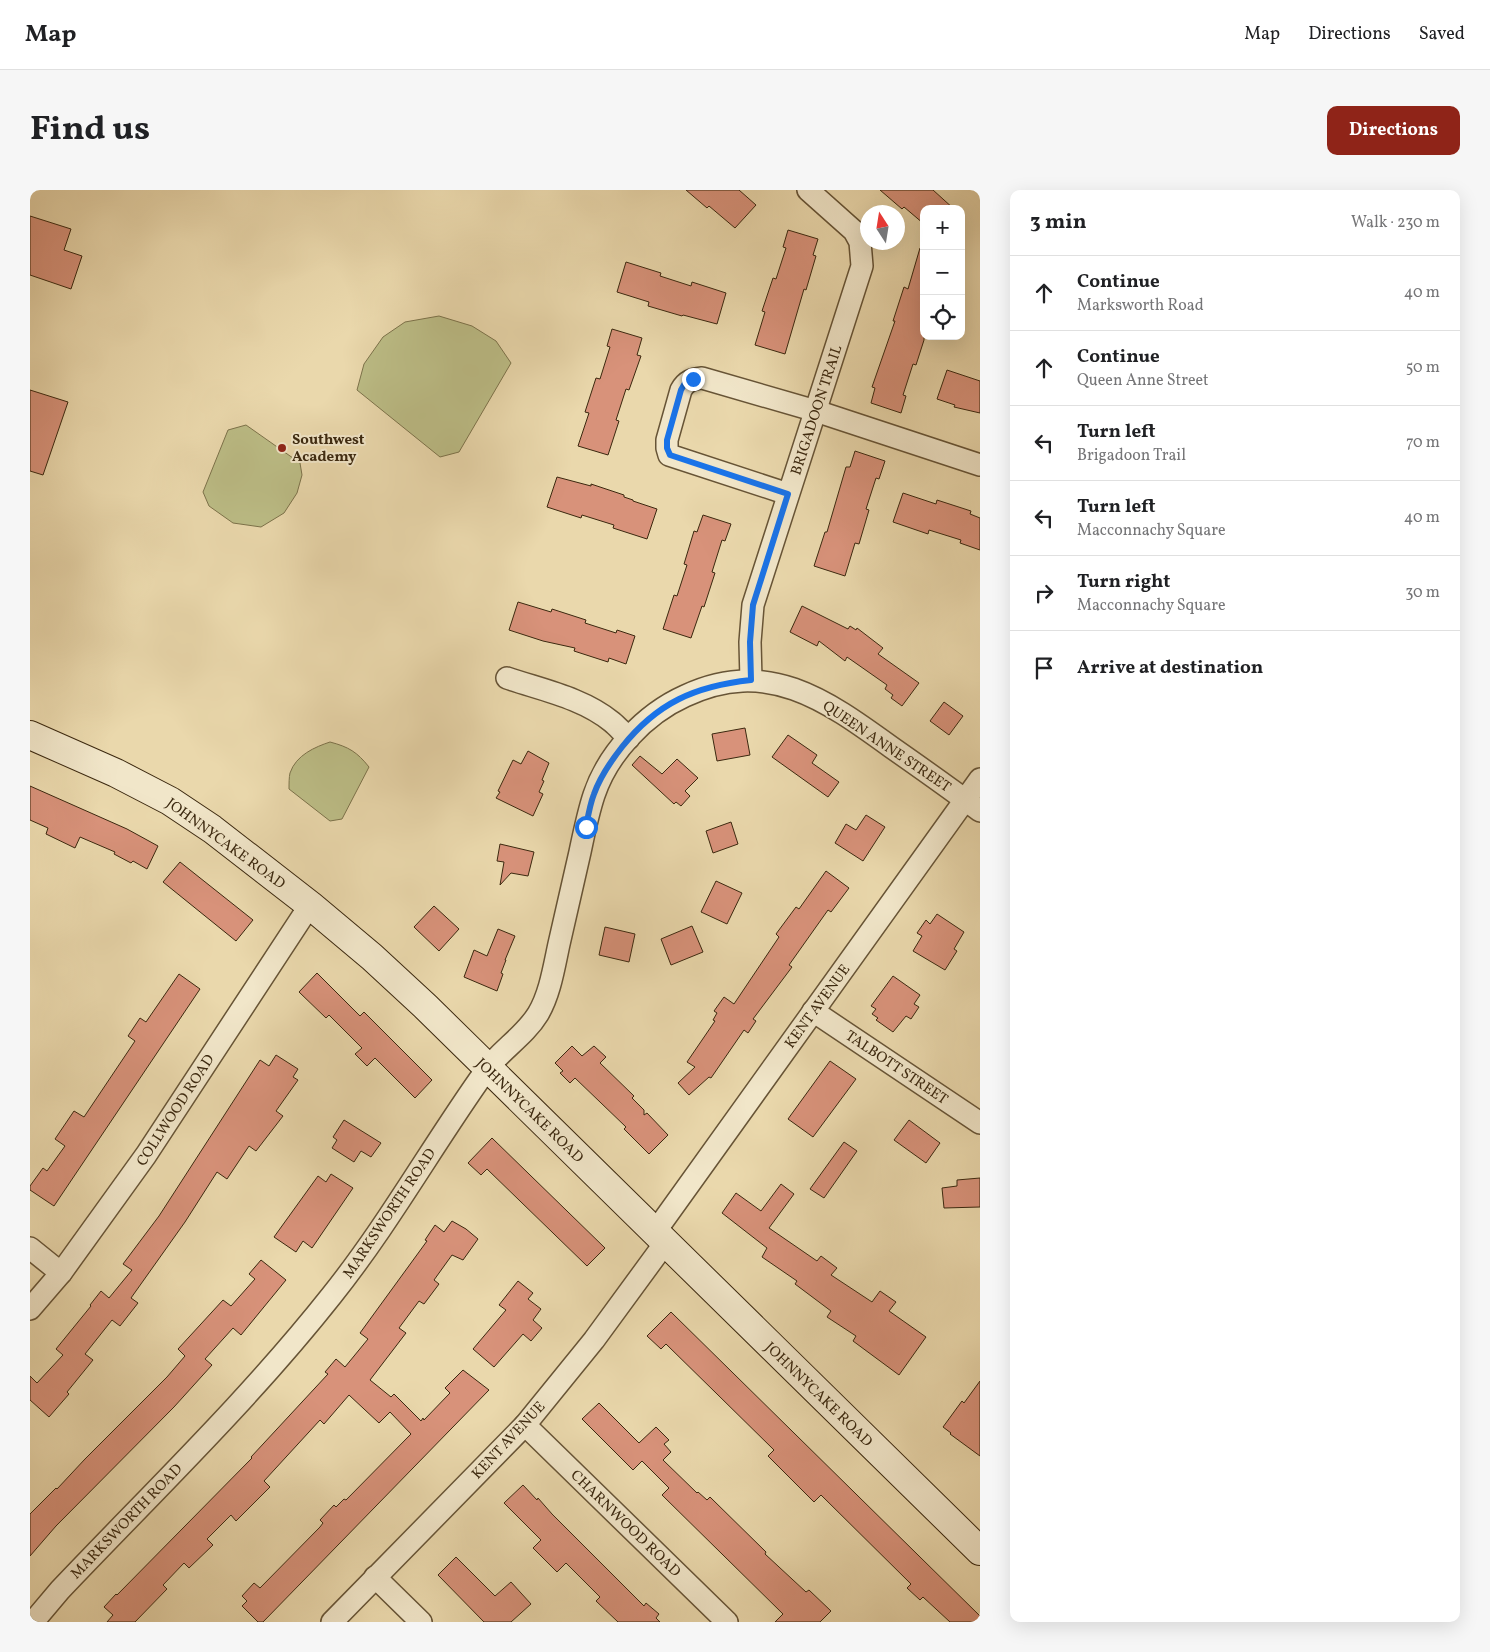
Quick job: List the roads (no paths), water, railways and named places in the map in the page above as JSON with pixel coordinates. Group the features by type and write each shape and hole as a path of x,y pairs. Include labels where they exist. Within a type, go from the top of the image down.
{"main road":[{"name":"JOHNNYCAKE ROAD","path":"30,735 116,773 170,801 212,829 310,905 372,957 980,1551"}],"street":[{"name":"BRIGADOON TRAIL","path":"751,680 750,642 753,605 862,266 860,242 854,231 808,190"},
{"path":"788,494 670,455 667,448 667,440 681,390 685,383 693,379 702,378 816,411 980,465"},
{"path":"507,678 572,700 593,710 611,721 629,738"},
{"name":"QUEEN ANNE STREET","path":"629,738 651,716 686,695 723,683 751,680 777,683 813,695 842,711 973,805"},
{"name":"MARKSWORTH ROAD","path":"33,1622 87,1561 259,1382 327,1302 366,1250 487,1068 538,1014 552,976 594,793 608,764 629,738"},
{"name":"KENT AVENUE","path":"332,1622 526,1425 594,1340 660,1238 814,1011 973,805 980,779"},
{"name":"COLLWOOD ROAD","path":"30,1309 61,1273 146,1155 310,905"},
{"name":"TALBOTT STREET","path":"814,1011 980,1122"},
{"path":"30,1248 61,1273"},
{"name":"CHARNWOOD ROAD","path":"526,1425 727,1622"},
{"path":"375,1577 421,1622"}],"place":[{"name":"Southwest Academy","path":"282,448"}]}
